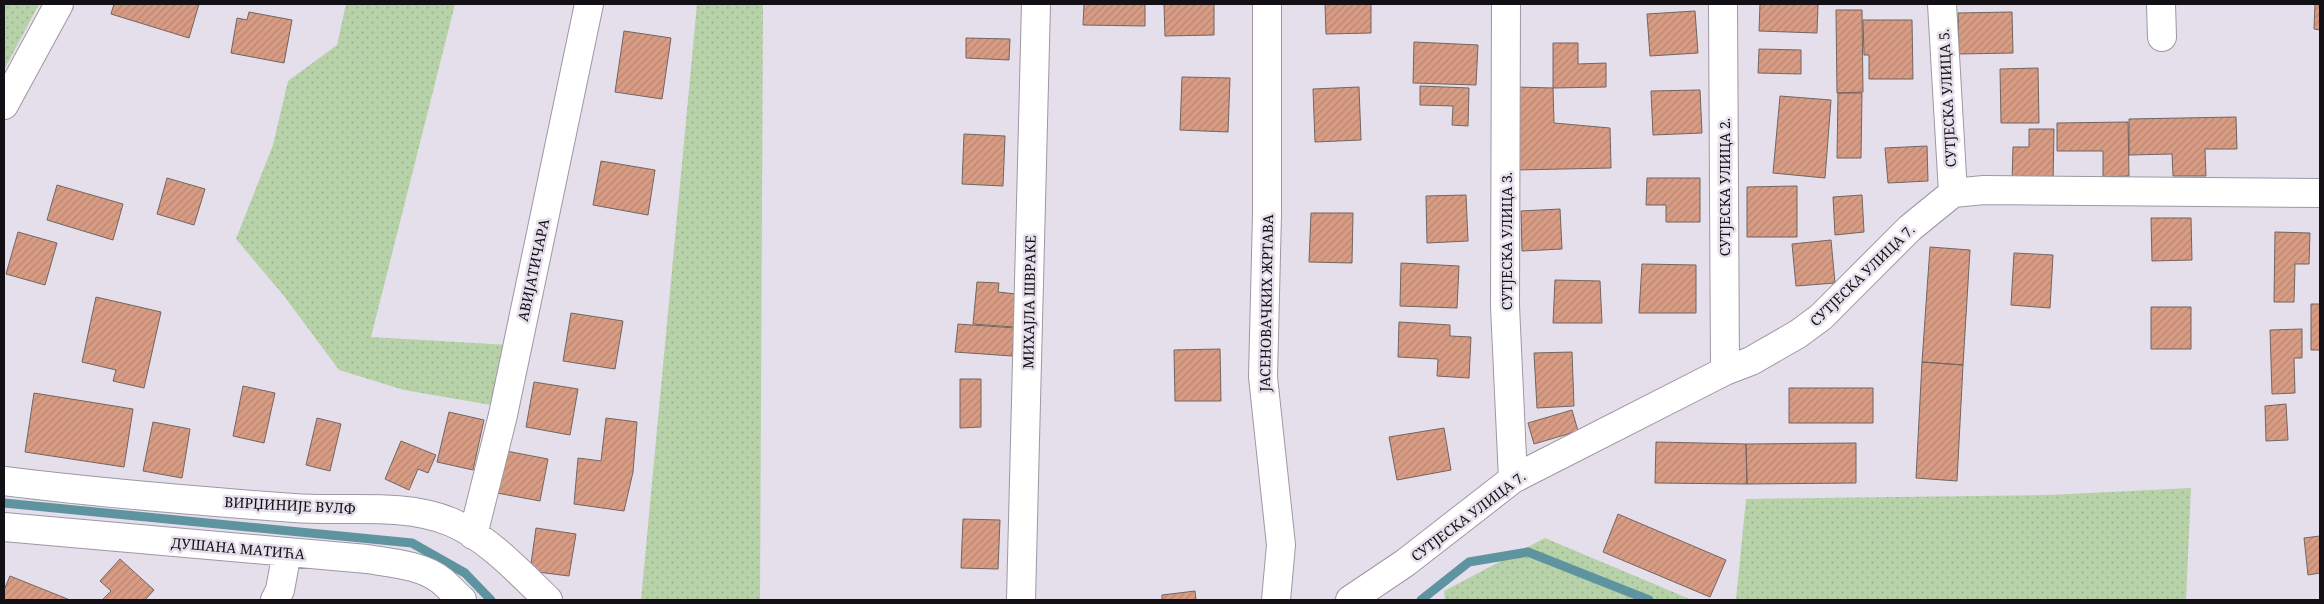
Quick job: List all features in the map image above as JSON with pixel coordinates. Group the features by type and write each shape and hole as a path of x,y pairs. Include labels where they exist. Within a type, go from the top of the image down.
{"street":[{"path":"4,105 59,4"},
{"name":"АВИЈАТИЧАРА","path":"472,535 503,415 590,4"},
{"name":"МИХАЈЛА ШВРАКЕ","path":"1021,600 1036,4"},
{"name":"ЈАСЕНОВАЧКИХ ЖРТАВА","path":"1267,4 1267,205 1263,377 1281,545 1276,600"},
{"name":"СУТЈЕСКА УЛИЦА 3.","path":"1506,4 1506,306 1513,479"},
{"name":"СУТЈЕСКА УЛИЦА 2.","path":"1723,4 1725,371"},
{"name":"СУТЈЕСКА УЛИЦА 5.","path":"1942,4 1953,193"},
{"path":"2161,4 2162,36"},
{"path":"1953,193 1984,190 2320,193"},
{"name":"СУТЈЕСКА УЛИЦА 7.","path":"1350,600 1405,563 1513,479 1725,371 1751,361 1798,334 1821,317 1910,228 1953,193"},
{"name":"ВИРЏИНИЈЕ ВУЛФ","path":"4,481 296,508 388,509 451,522 512,565 548,600"},
{"name":"ДУШАНА МАТИЋА","path":"4,527 367,559 410,567 441,580 462,600"},
{"path":"275,600 280,590 287,552"}],"green space":[{"path":"4,4 39,4 5,68 4,67"},
{"path":"346,4 455,4 371,337 509,345 497,406 404,390 339,370 284,296 236,239 273,145 288,81 337,45"},
{"path":"697,4 763,4 760,600 641,600"},
{"path":"2191,488 2186,600 1736,600 1746,499 2049,495"},
{"path":"1545,538 1692,600 1445,600 1444,591"}],"building":[{"path":"114,4 199,4 189,38 111,14"},
{"path":"1084,4 1145,4 1145,26 1083,25"},
{"path":"1164,4 1214,4 1214,35 1165,36"},
{"path":"1325,4 1371,4 1371,33 1326,34"},
{"path":"1760,4 1818,4 1817,33 1759,31"},
{"path":"2315,4 2320,4 2320,30 2314,29"},
{"path":"1836,10 1862,10 1863,92 1837,93"},
{"path":"1695,11 1698,53 1650,56 1647,14"},
{"path":"249,12 292,20 284,63 231,53 237,18 247,20"},
{"path":"2012,12 2013,53 1959,54 1958,13"},
{"path":"1863,20 1912,20 1913,79 1869,79 1869,55 1864,55"},
{"path":"624,31 671,38 662,99 615,92"},
{"path":"966,38 1010,39 1009,60 966,58"},
{"path":"1414,42 1478,45 1476,85 1413,83"},
{"path":"1553,43 1578,43 1578,64 1606,63 1606,87 1553,88"},
{"path":"1759,49 1801,50 1801,74 1758,73"},
{"path":"2038,68 2039,123 2001,123 2000,69"},
{"path":"1182,77 1230,78 1228,132 1180,130"},
{"path":"1420,86 1469,88 1468,126 1452,125 1453,106 1420,105"},
{"path":"1359,87 1361,140 1315,142 1313,89"},
{"path":"1516,87 1553,88 1554,123 1610,128 1611,168 1516,170"},
{"path":"1700,90 1702,133 1653,135 1651,91"},
{"path":"1838,93 1862,93 1861,158 1837,158"},
{"path":"1780,96 1831,100 1825,178 1773,173"},
{"path":"2236,117 2237,149 2205,149 2206,176 2173,176 2172,154 2129,155 2129,119"},
{"path":"2128,122 2129,176 2103,177 2103,151 2057,151 2057,123"},
{"path":"2029,129 2054,129 2053,183 2012,183 2013,147 2029,147"},
{"path":"964,134 1005,136 1003,186 962,184"},
{"path":"1927,146 1928,181 1888,183 1885,148"},
{"path":"601,161 655,170 648,215 593,205"},
{"path":"167,178 205,189 194,225 157,214"},
{"path":"1647,178 1700,178 1700,222 1666,222 1666,205 1646,205"},
{"path":"57,185 123,204 113,240 47,220"},
{"path":"1797,186 1797,237 1747,237 1747,187"},
{"path":"1466,195 1468,241 1427,243 1426,196"},
{"path":"1862,195 1864,232 1835,235 1833,197"},
{"path":"1560,209 1562,249 1522,251 1521,211"},
{"path":"1311,213 1353,213 1352,263 1309,262"},
{"path":"2151,218 2191,218 2192,260 2152,261"},
{"path":"18,232 57,243 45,285 6,274"},
{"path":"2275,232 2310,233 2309,264 2295,264 2294,302 2274,302"},
{"path":"1831,240 1835,283 1796,286 1792,244"},
{"path":"1930,247 1970,250 1963,365 1922,362"},
{"path":"2014,253 2053,255 2050,308 2011,305"},
{"path":"1401,263 1459,266 1457,308 1400,306"},
{"path":"1642,264 1696,265 1696,313 1639,313"},
{"path":"1555,280 1600,281 1602,323 1553,323"},
{"path":"977,282 999,283 998,292 1016,294 1014,327 973,324"},
{"path":"96,297 161,312 144,388 113,381 116,370 82,362"},
{"path":"2311,304 2320,304 2320,350 2311,350"},
{"path":"2151,307 2191,307 2191,349 2151,349"},
{"path":"571,313 623,321 615,369 563,361"},
{"path":"1399,322 1450,325 1450,336 1471,337 1469,378 1437,376 1438,359 1398,357"},
{"path":"958,324 1015,328 1012,356 955,352"},
{"path":"2302,329 2302,358 2294,358 2295,393 2272,394 2270,330"},
{"path":"1220,349 1221,401 1175,401 1174,350"},
{"path":"1572,352 1574,406 1537,408 1534,353"},
{"path":"1922,362 1963,365 1957,481 1916,478"},
{"path":"960,379 981,379 981,427 960,428"},
{"path":"534,382 578,389 570,435 526,427"},
{"path":"243,386 275,393 264,443 233,436"},
{"path":"1789,388 1873,388 1873,423 1789,423"},
{"path":"34,393 133,409 124,467 25,452"},
{"path":"2286,404 2288,440 2266,441 2265,406"},
{"path":"1572,410 1578,431 1534,444 1528,423"},
{"path":"449,412 484,420 473,470 437,462"},
{"path":"317,418 341,424 330,471 306,465"},
{"path":"606,418 637,422 633,472 624,511 574,504 578,458 601,461"},
{"path":"153,422 190,429 182,478 143,471"},
{"path":"1444,428 1451,470 1397,480 1389,437"},
{"path":"401,441 436,455 428,473 418,469 409,490 385,479"},
{"path":"1656,442 1746,444 1747,484 1655,483"},
{"path":"1856,443 1856,483 1747,484 1746,444"},
{"path":"506,451 548,459 540,501 497,493"},
{"path":"1618,514 1726,560 1710,597 1603,552"},
{"path":"963,519 1000,520 998,569 961,568"},
{"path":"536,528 576,534 569,576 530,571"},
{"path":"2320,536 2320,573 2308,575 2304,538"},
{"path":"120,559 154,590 145,600 102,600 111,591 100,581"},
{"path":"10,576 70,600 4,600 4,590"},
{"path":"1195,591 1196,600 1162,600 1162,595"}],"waterway":[{"path":"4,503 412,543 465,573 491,600"},
{"path":"1421,600 1469,562 1528,552 1649,600"}]}
